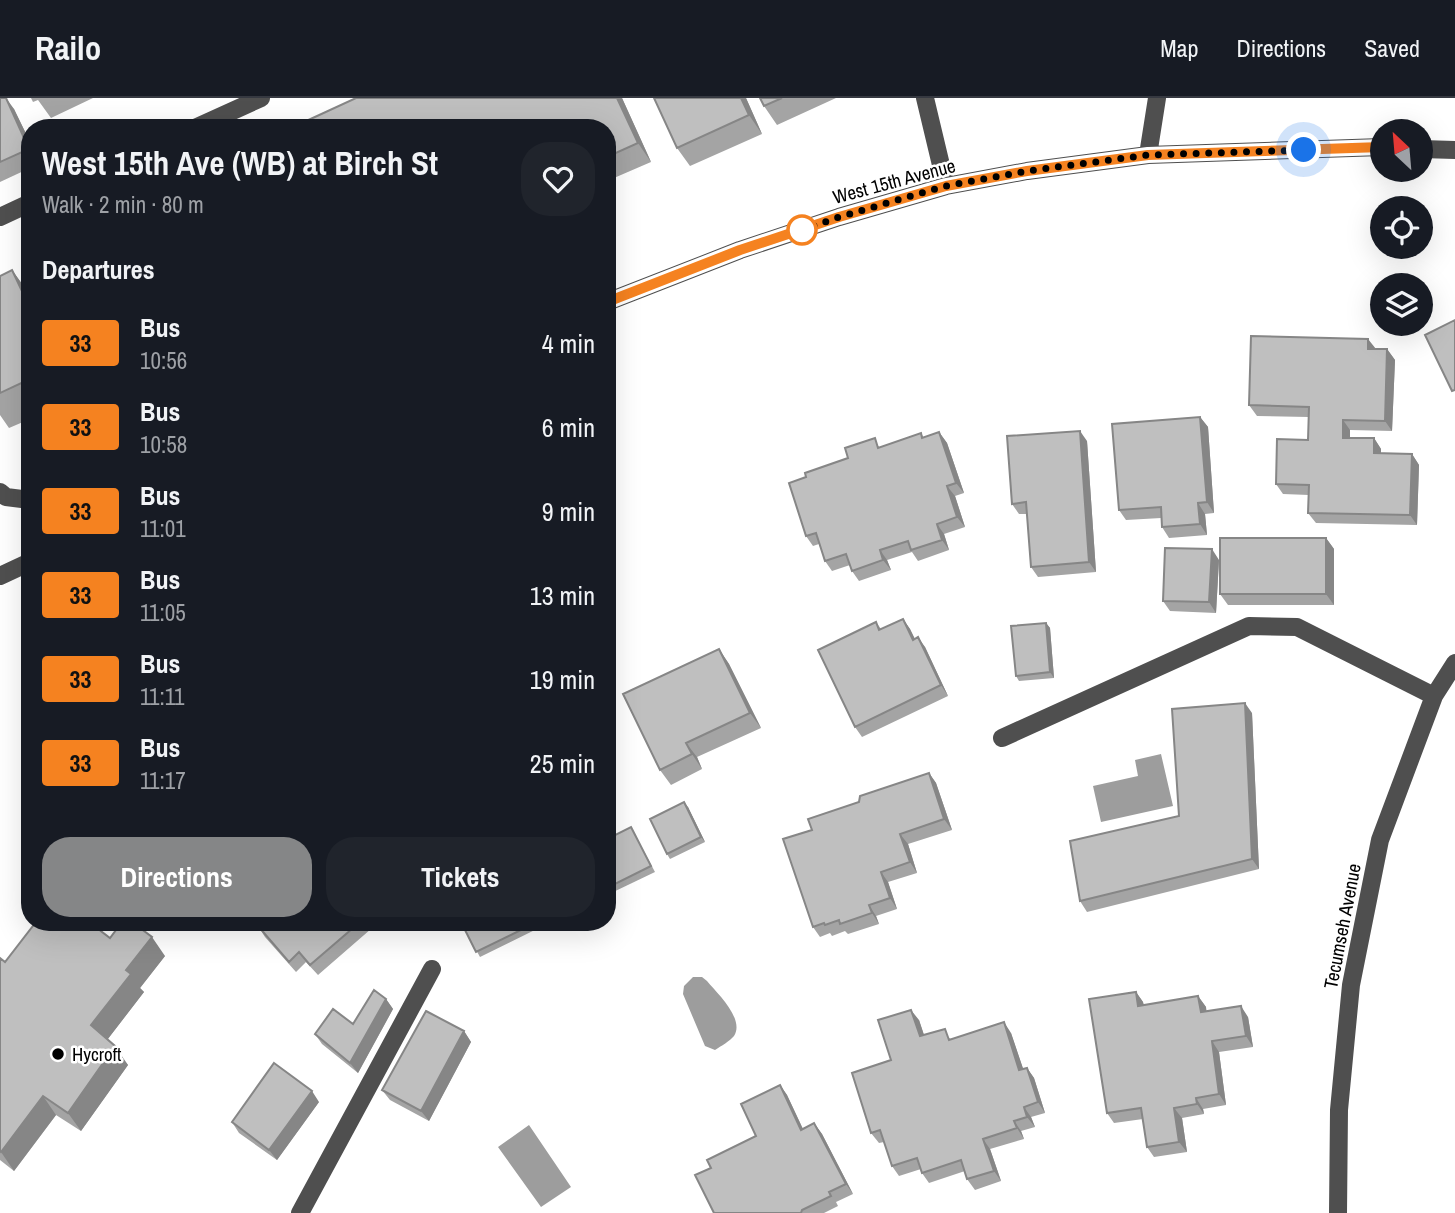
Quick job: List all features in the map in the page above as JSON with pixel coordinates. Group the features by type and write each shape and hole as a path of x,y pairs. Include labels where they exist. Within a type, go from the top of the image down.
{"street":[{"path":"215,119 261,98"},
{"path":"925,98 946,186"},
{"path":"1148,155 1157,98"},
{"name":"West 15th Avenue","path":"616,298 740,250 839,217 946,186 1027,171 1148,155 1370,147"},
{"path":"1433,149 1455,150"},
{"path":"0,217 21,207"},
{"path":"0,492 6,497 21,499"},
{"path":"0,576 21,566"},
{"path":"1002,738 1249,626 1297,627 1434,696"},
{"name":"Tecumseh Avenue","path":"1338,1213 1339,1110 1351,985 1380,840 1434,696 1455,663"},
{"path":"300,1213 432,969"}],"shaded area":[{"path":"1161,754 1173,806 1101,822 1093,786 1138,776 1135,760"},
{"path":"693,977 702,977 707,981 733,1014 736,1022 734,1036 715,1050 705,1046 683,994 684,986"},
{"path":"529,1125 571,1187 541,1207 498,1147"}],"building":[{"path":"0,98 6,98 21,131 21,153 0,162"},
{"path":"356,98 617,98 638,143 616,153 616,119 310,119"},
{"path":"654,98 741,98 749,115 677,148"},
{"path":"760,98 782,98 764,106"},
{"path":"12,270 21,289 21,383 0,393 0,276"},
{"path":"1455,320 1455,390 1452,391 1425,336 1433,336 1433,331"},
{"path":"1251,336 1368,339 1368,349 1387,349 1385,421 1343,420 1343,438 1374,438 1374,453 1412,454 1410,515 1308,513 1309,485 1276,484 1277,439 1308,440 1309,407 1249,405"},
{"path":"1200,417 1207,502 1198,503 1200,524 1162,527 1161,507 1119,510 1112,424"},
{"path":"1080,431 1089,562 1031,567 1026,502 1012,504 1007,436"},
{"path":"939,432 956,483 947,486 957,517 937,524 942,540 911,550 908,541 880,550 883,560 852,571 846,554 825,561 816,533 806,536 789,483 806,477 805,473 848,458 845,448 875,438 878,448 921,433 922,438"},
{"path":"1220,538 1326,538 1326,594 1220,594"},
{"path":"1165,548 1212,549 1209,602 1163,601"},
{"path":"903,619 913,640 918,637 941,685 855,727 818,650 876,622 879,630"},
{"path":"1046,623 1050,672 1016,676 1011,626"},
{"path":"719,649 750,713 686,743 692,754 660,770 623,694"},
{"path":"1245,703 1252,859 1080,901 1070,841 1179,816 1172,709"},
{"path":"929,773 944,819 900,834 910,862 881,872 890,898 869,905 872,913 840,924 839,920 813,927 783,839 812,830 808,819 859,802 860,796"},
{"path":"684,802 701,837 667,854 650,819"},
{"path":"631,827 651,866 616,884 616,834"},
{"name":"Hycroft","path":"29,931 101,931 110,938 115,931 144,931 152,937 126,970 131,974 91,1025 115,1046 68,1113 43,1096 1,1152 0,958 5,962"},
{"path":"262,931 350,931 310,965 299,952 289,962"},
{"path":"466,931 519,931 476,952"},
{"path":"374,990 386,999 350,1063 315,1034 333,1009 353,1024"},
{"path":"1136,992 1138,1006 1198,996 1201,1012 1241,1006 1246,1036 1212,1041 1219,1094 1196,1098 1197,1104 1174,1108 1179,1142 1147,1147 1141,1108 1107,1113 1089,999"},
{"path":"911,1010 920,1036 945,1029 949,1040 1004,1022 1019,1070 1027,1068 1038,1102 1024,1107 1027,1117 1014,1121 1017,1128 983,1139 994,1171 967,1179 961,1160 922,1173 917,1158 892,1166 880,1130 871,1133 852,1073 891,1060 878,1020"},
{"path":"426,1011 464,1031 421,1111 382,1090"},
{"path":"274,1063 312,1091 269,1150 232,1122"},
{"path":"780,1085 801,1130 814,1123 846,1184 829,1192 831,1196 802,1210 801,1213 714,1213 695,1175 711,1168 707,1160 756,1136 741,1104"}],"bus line":[{"name":"33","path":"616,298 740,250 839,217 946,186 1027,171 1148,155 1370,147"}],"place":[{"name":"Hycroft","path":"58,1054"}],"route":[{"path":"802,230 946,186 1027,171 1148,155 1304,150"}]}
